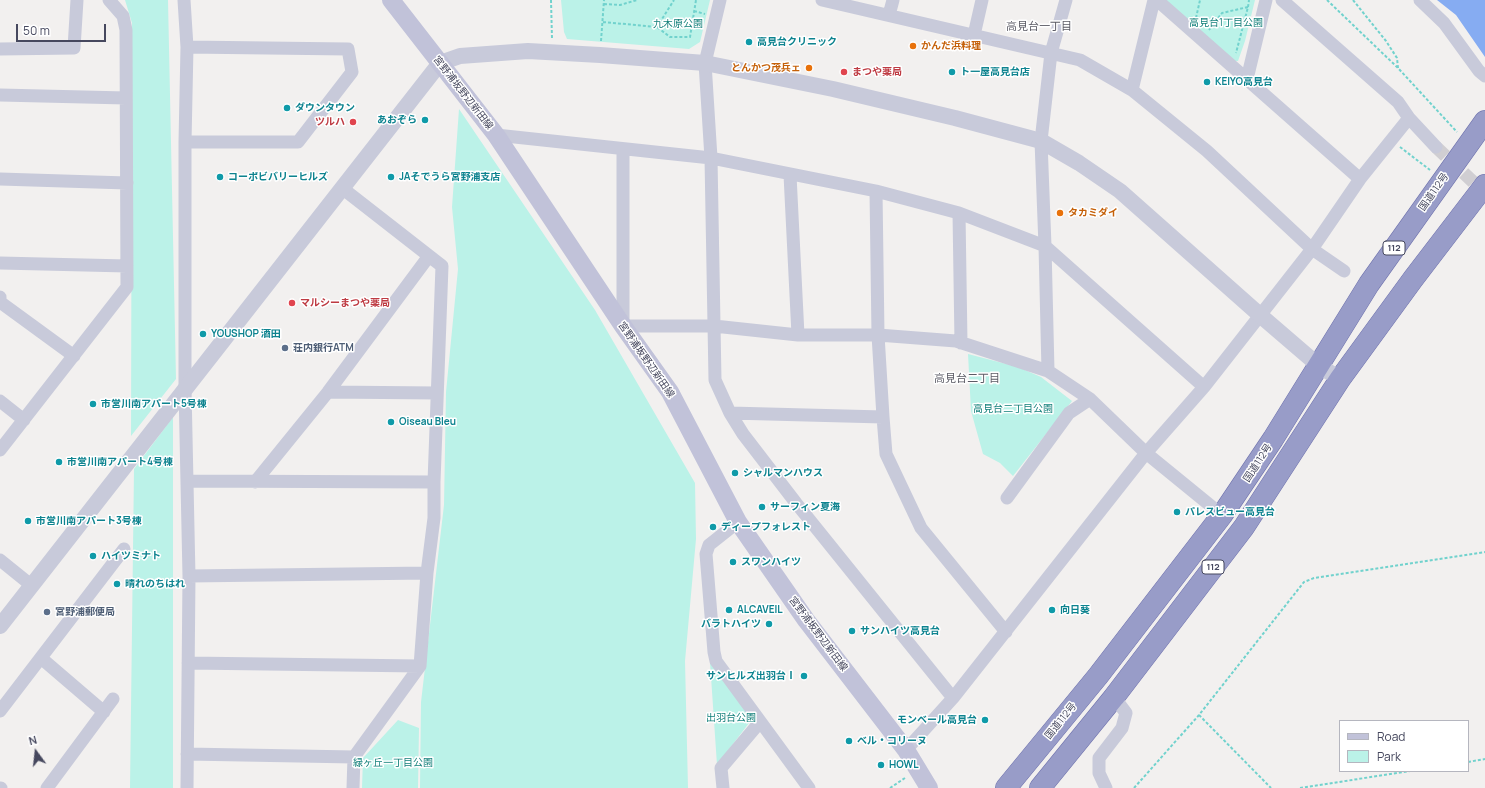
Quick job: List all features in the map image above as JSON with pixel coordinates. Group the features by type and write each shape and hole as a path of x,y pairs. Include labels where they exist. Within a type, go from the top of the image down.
{"highway":[{"name":"国道112号","path":"1006,788 1098,676 1222,515 1269,446 1369,284 1472,130"},
{"name":"112","path":"1040,788 1114,697 1244,527 1340,379 1413,279 1485,185"}],"main road":[{"name":"宮野浦坂野辺新田線","path":"391,0 496,135 623,326 670,392 738,522 806,620 906,750 929,788"}],"street":[{"path":"0,49 74,48 77,0"},
{"path":"0,450 127,287 126,30 122,16 109,0"},
{"path":"184,0 187,47 185,142 185,389 189,576 187,788"},
{"path":"720,0 705,63 711,158 715,380 730,413 743,434 796,503 953,698"},
{"path":"822,0 1080,60 1132,90 1207,151 1312,249 1344,271"},
{"path":"889,15 893,0"},
{"path":"974,35 982,0"},
{"path":"1048,371 1041,141 1051,53 1066,0"},
{"path":"1132,90 1154,0"},
{"path":"1157,0 1360,179"},
{"path":"1247,78 1266,0"},
{"path":"1282,0 1398,102 1409,118 1436,148"},
{"path":"1420,0 1444,23 1479,71 1485,76"},
{"path":"185,142 298,142 352,72 348,49 187,47"},
{"path":"0,626 440,64 460,56 528,51 600,54 705,63 856,94 1041,141 1079,163 1120,191 1318,365 1340,379"},
{"path":"0,95 126,98"},
{"path":"906,750 953,698 1006,632 1058,562 1146,452 1204,388 1312,249 1360,179 1409,118"},
{"path":"496,135 711,158 876,191 958,213 1045,246 1204,388"},
{"path":"623,149 623,326 714,326 798,335 878,334 956,341 1048,371 1090,399 1146,452 1222,515"},
{"path":"790,175 798,335"},
{"path":"0,179 126,182"},
{"path":"342,188 442,266 434,518 427,573 420,666 354,757 353,788"},
{"path":"876,191 878,334 886,454 920,528 1006,632"},
{"path":"958,213 961,343"},
{"path":"255,482 328,392 429,256"},
{"path":"0,263 127,266"},
{"path":"0,297 0,302 5,309 74,356"},
{"path":"328,392 437,393"},
{"path":"1006,498 1069,413 1090,399"},
{"path":"0,401 24,420"},
{"path":"730,413 883,417"},
{"path":"187,481 434,482"},
{"path":"738,522 708,546 706,554 716,661 809,788"},
{"path":"0,711 124,549"},
{"path":"0,560 31,585"},
{"path":"189,576 427,573"},
{"path":"41,658 104,712"},
{"path":"188,663 420,666"},
{"path":"1106,788 1099,772 1099,758 1122,728 1126,713 1114,697"},
{"path":"47,788 113,699"},
{"path":"723,788 720,768 760,722"},
{"path":"187,754 354,757"}],"path":[{"path":"551,0 552,52"},
{"path":"600,54 604,0"},
{"path":"604,4 620,5 637,0"},
{"path":"657,27 674,0"},
{"path":"602,22 657,27 670,37 690,37 696,1 692,0"},
{"path":"1200,0 1196,17 1201,22"},
{"path":"1230,49 1235,54 1249,0"},
{"path":"1327,0 1398,68 1472,130"},
{"path":"1353,0 1386,41 1397,58 1398,68"},
{"path":"1209,30 1222,13 1248,7"},
{"path":"1206,27 1214,35"},
{"path":"1391,140 1434,174"},
{"path":"1134,788 1199,715 1304,582 1314,578 1485,552"},
{"path":"1199,715 1271,788"},
{"path":"1469,762 1485,759"},
{"path":"1300,788 1404,772"},
{"path":"890,788 899,782"}],"green space":[{"path":"125,0 168,0 176,379 131,436 132,23"},
{"name":"九木原公園","path":"561,0 710,0 700,42 689,49 567,39 564,32"},
{"name":"高見台1丁目公園","path":"1165,0 1255,0 1245,41 1238,61 1235,61"},
{"path":"459,109 595,310 695,483 696,539 685,661 688,788 420,788 421,702 444,505 446,392 458,269 452,207"},
{"name":"高見台二丁目公園","path":"968,354 1018,367 1041,377 1072,401 1013,476 1000,463 983,454 971,411"},
{"path":"173,417 173,788 130,788 134,469"},
{"name":"出羽台公園","path":"710,662 747,712 749,723 717,765"},
{"name":"緑ヶ丘一丁目公園","path":"398,720 419,728 418,788 362,788 363,758"}],"water":[{"path":"1437,0 1485,0 1485,57 1456,15"}],"tunnel":[{"path":"1436,147 1485,193"}],"place":[{"name":"高見台クリニック","path":"749,42"},
{"name":"かんだ浜料理","path":"913,46"},
{"name":"とんかつ茂兵ェ","path":"809,68"},
{"name":"まつや薬局","path":"844,72"},
{"name":"ト一屋高見台店","path":"952,72"},
{"name":"KEIYO高見台","path":"1207,82"},
{"name":"ダウンタウン","path":"287,108"},
{"name":"あおぞら","path":"425,120"},
{"name":"ツルハ","path":"353,122"},
{"name":"コーポビバリーヒルズ","path":"220,177"},
{"name":"JAそでうら宮野浦支店","path":"391,177"},
{"name":"タカミダイ","path":"1060,213"},
{"name":"マルシーまつや薬局","path":"292,303"},
{"name":"YOUSHOP 酒田","path":"203,334"},
{"name":"荘内銀行ATM","path":"285,348"},
{"name":"市営川南アパート5号棟","path":"93,404"},
{"name":"Oiseau Bleu","path":"391,422"},
{"name":"市営川南アパート4号棟","path":"59,462"},
{"name":"シャルマンハウス","path":"735,473"},
{"name":"サーフィン夏海","path":"762,507"},
{"name":"パレスビュー高見台","path":"1177,512"},
{"name":"市営川南アパート3号棟","path":"28,521"},
{"name":"ディープフォレスト","path":"713,527"},
{"name":"ハイツミナト","path":"93,556"},
{"name":"スワンハイツ","path":"733,562"},
{"name":"晴れのちはれ","path":"117,584"},
{"name":"ALCAVEIL","path":"729,610"},
{"name":"向日葵","path":"1052,610"},
{"name":"宮野浦郵便局","path":"47,612"},
{"name":"バラトハイツ","path":"769,624"},
{"name":"サンハイツ高見台","path":"852,631"},
{"name":"サンヒルズ出羽台Ⅰ","path":"804,676"},
{"name":"モンベール高見台","path":"985,720"},
{"name":"ベル・コリーヌ","path":"849,741"},
{"name":"HOWL","path":"881,765"}],"district":[{"name":"高見台一丁目","path":"1039,27"},
{"name":"高見台二丁目","path":"967,379"}]}
